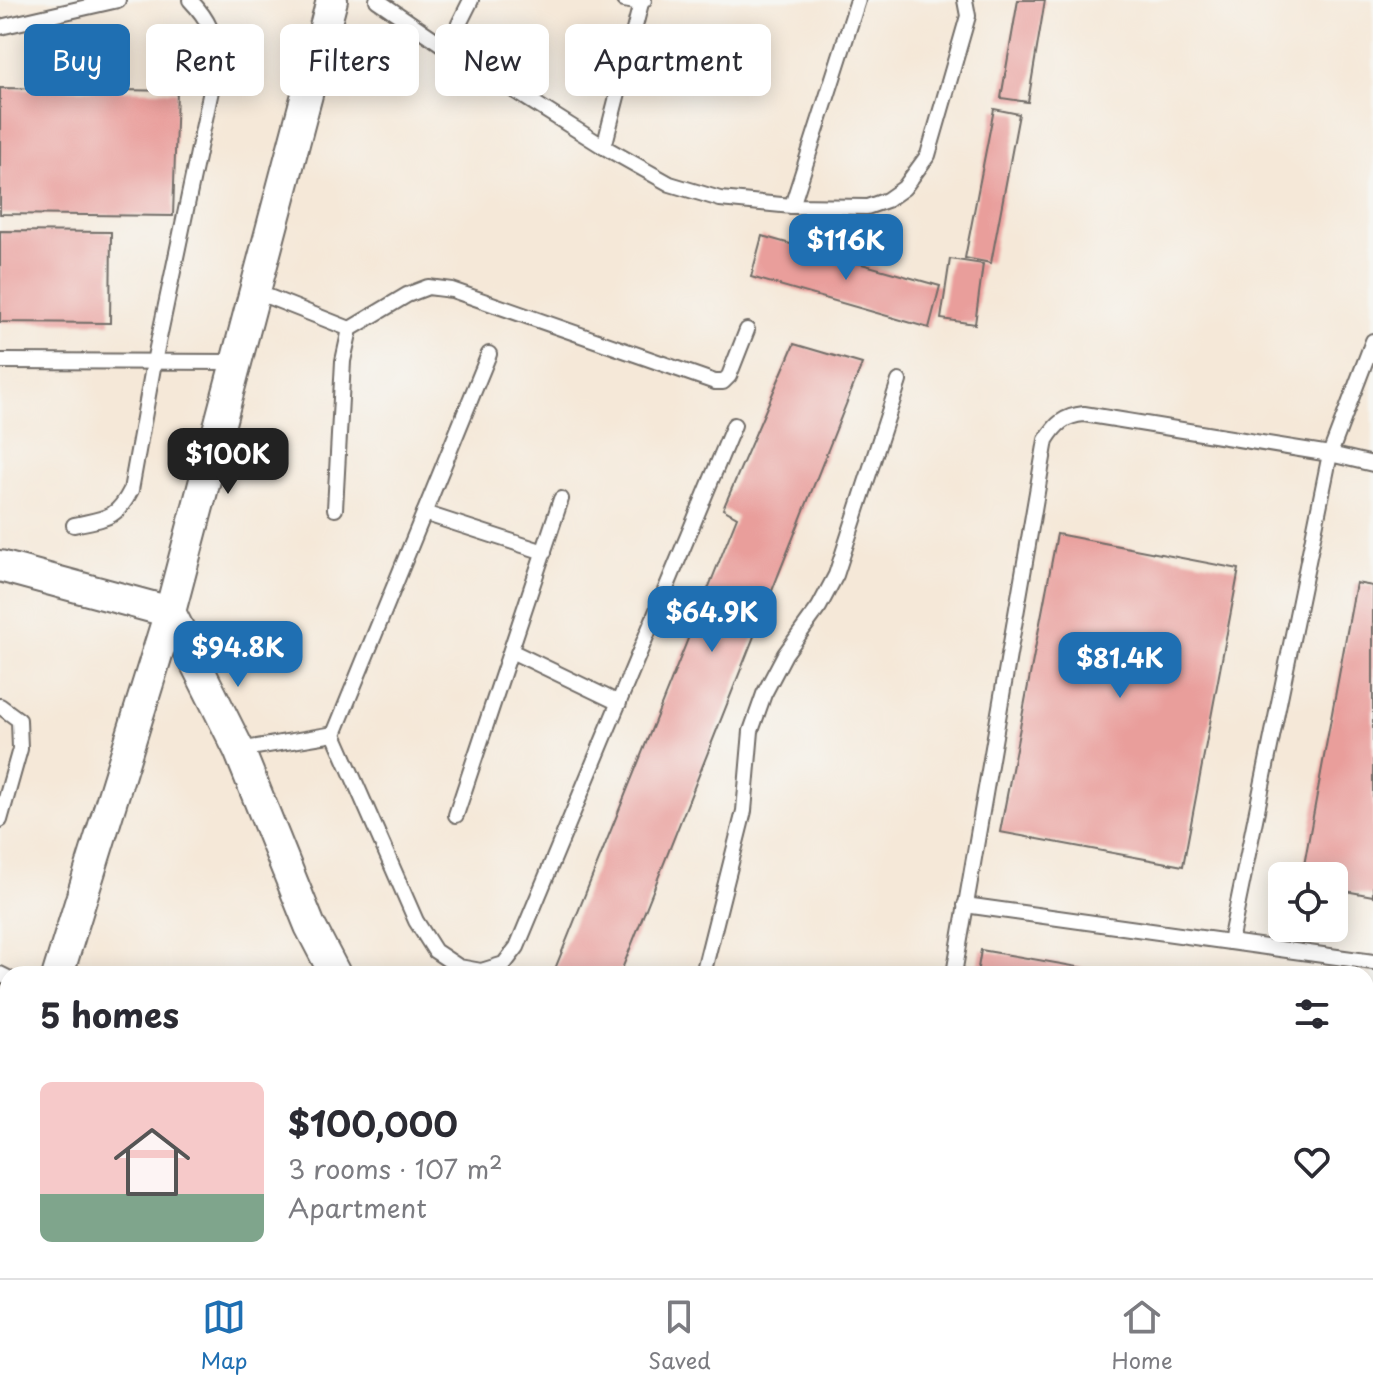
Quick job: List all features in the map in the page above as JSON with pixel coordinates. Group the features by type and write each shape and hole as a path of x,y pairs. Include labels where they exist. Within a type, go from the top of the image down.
{"street":[{"path":"60,966 170,612 332,0"},
{"path":"0,566 170,612 239,750 310,926 331,966"}],"lane":[{"path":"0,27 118,0"},
{"path":"74,525 112,517 123,507 131,490 154,362 217,62 214,34 203,14 190,0"},
{"path":"377,0 435,40"},
{"path":"459,24 471,0"},
{"path":"604,147 642,2 624,0"},
{"path":"792,206 858,0"},
{"path":"523,96 670,184 720,199 792,206 867,207 887,200 904,188 928,155 968,16 965,0"},
{"path":"335,509 343,361 350,329 407,295 428,287 452,290 715,382 723,382 729,376 747,330"},
{"path":"254,291 350,329"},
{"path":"1230,942 1330,454 1373,341"},
{"path":"458,966 435,951 416,921 334,734 489,354"},
{"path":"0,361 235,362"},
{"path":"705,966 744,811 751,731 764,694 785,654 819,607 836,575 899,381"},
{"path":"955,966 1046,440 1055,425 1069,416 1084,414 1330,454 1373,464"},
{"path":"497,966 504,964 517,947 734,425"},
{"path":"456,815 561,499"},
{"path":"424,513 544,552"},
{"path":"511,651 619,703"},
{"path":"0,706 19,720 20,749 0,820"},
{"path":"239,750 334,734"},
{"path":"965,905 1373,962"}],"building":[{"path":"1018,0 1045,0 1028,102 1001,98"},
{"path":"0,88 24,88 24,96 130,96 130,90 146,90 146,96 177,96 173,216 0,214"},
{"path":"994,109 1019,114 991,263 965,258"},
{"path":"0,231 111,232 110,323 0,322"},
{"path":"762,236 940,286 929,328 751,277"},
{"path":"950,259 983,264 975,324 941,319"},
{"path":"794,344 862,364 623,966 556,966 737,517 723,509"},
{"path":"1057,534 1239,569 1183,866 1000,832"},
{"path":"1356,583 1373,586 1373,896 1348,892 1348,862 1305,862"},
{"path":"981,950 1073,966 978,966"}]}
